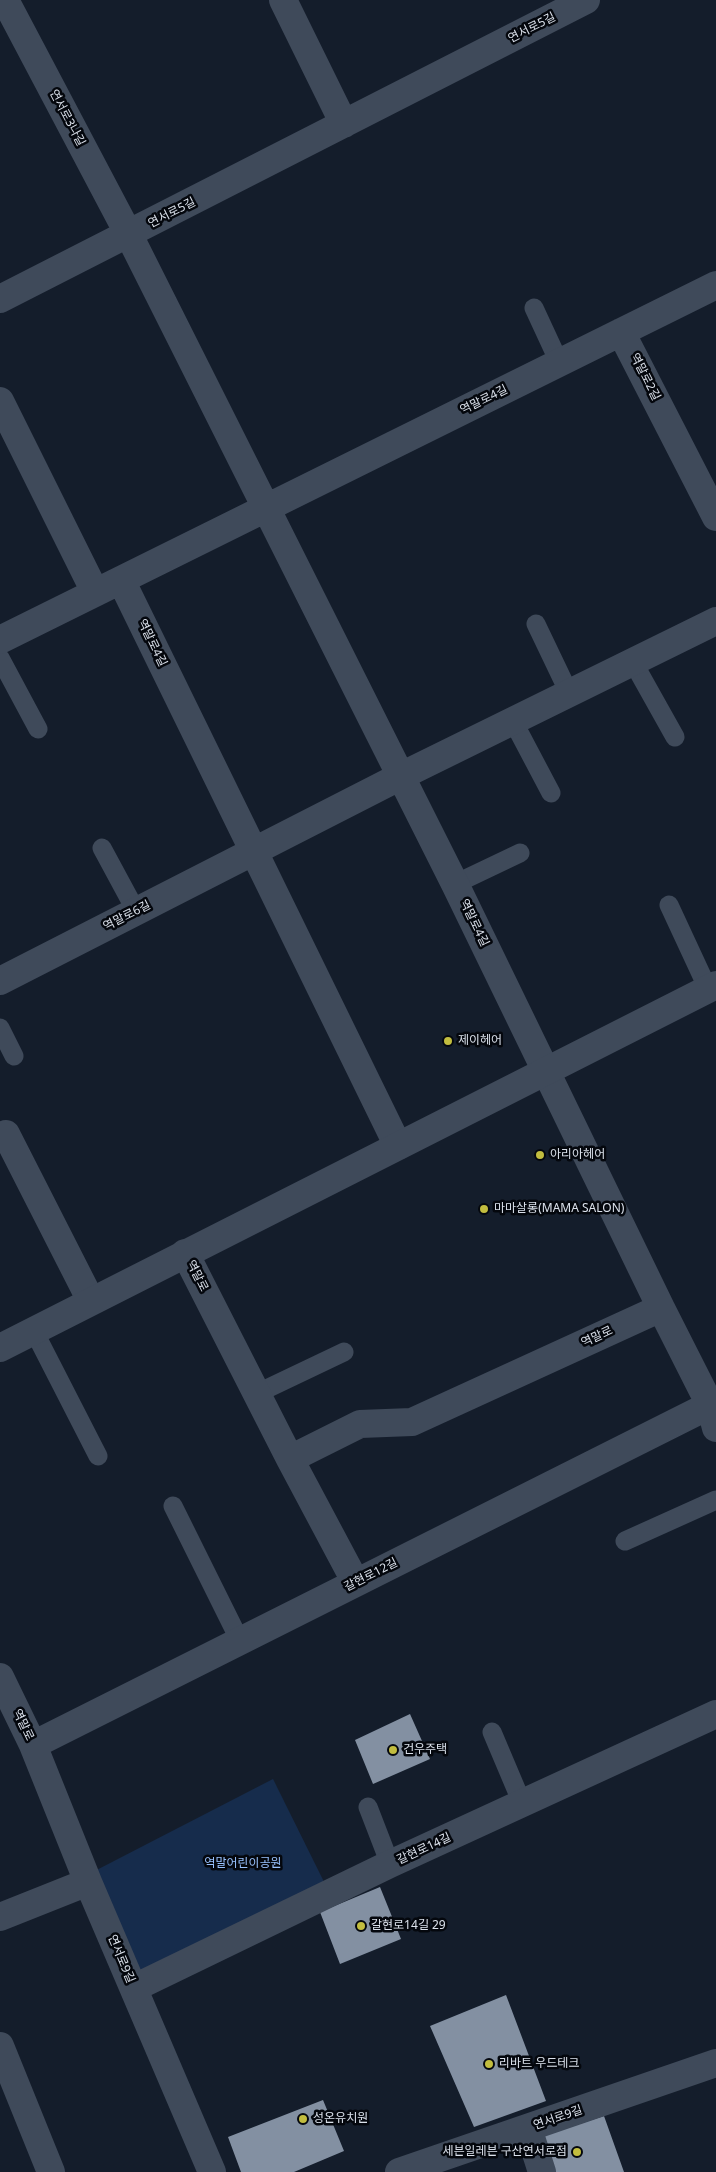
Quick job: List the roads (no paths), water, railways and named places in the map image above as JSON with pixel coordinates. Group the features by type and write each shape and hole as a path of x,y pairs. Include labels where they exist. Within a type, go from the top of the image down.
{"street":[{"name":"연서로3나길","path":"4,0 129,235"},
{"path":"283,0 344,124"},
{"name":"연서로5길","path":"0,299 129,235 586,0"},
{"name":"역말로4길","path":"129,235 455,884 546,1070"},
{"path":"621,332 716,285"},
{"name":"역말로4길","path":"398,1146 121,580 621,332"},
{"name":"역말로2길","path":"621,332 716,517"},
{"path":"0,400 95,592"},
{"path":"0,640 121,580"},
{"path":"401,776 716,621"},
{"name":"역말로6길","path":"0,981 401,776"},
{"name":"역말로","path":"0,1348 712,987"},
{"path":"546,1070 660,1308 714,1411"},
{"path":"0,1137 6,1134 91,1301"},
{"name":"역말로","path":"185,1253 290,1459 356,1583"},
{"name":"역말로","path":"290,1459 360,1424 412,1422 660,1308"},
{"name":"갈현로12길","path":"33,1745 356,1583 714,1411"},
{"name":"역말로","path":"0,1677 33,1745"},
{"name":"갈현로14길","path":"134,1988 390,1864 716,1714"},
{"name":"연서로9길","path":"33,1745 88,1882 212,2172"},
{"path":"0,1917 88,1882"},
{"path":"0,2046 51,2172"},
{"name":"연서로9길","path":"399,2172 454,2163 528,2128 716,2063"},
{"path":"528,2128 542,2172"}],"lane":[{"path":"534,308 559,362"},
{"path":"536,624 569,693"},
{"path":"0,658 38,729"},
{"path":"633,662 675,738"},
{"path":"513,721 551,793"},
{"path":"102,848 136,911"},
{"path":"455,884 520,853"},
{"path":"669,905 712,987"},
{"path":"0,1028 14,1056"},
{"path":"34,1331 98,1456"},
{"path":"258,1393 344,1352"},
{"path":"625,1540 716,1500"},
{"path":"173,1506 240,1641"},
{"path":"492,1732 522,1803"},
{"path":"368,1807 390,1864"}],"place":[{"name":"제이헤어","path":"448,1041"},
{"name":"아리아헤어","path":"540,1155"},
{"name":"마마살롱(MAMA SALON)","path":"484,1209"},
{"name":"건우주택","path":"393,1750"},
{"name":"갈현로14길 29","path":"361,1926"},
{"name":"리바트 우드테크","path":"489,2064"},
{"name":"성온유치원","path":"303,2119"},
{"name":"세븐일레븐 구산연서로점","path":"577,2152"}],"park label":[{"name":"역말어린이공원","path":"243,1864"}]}
